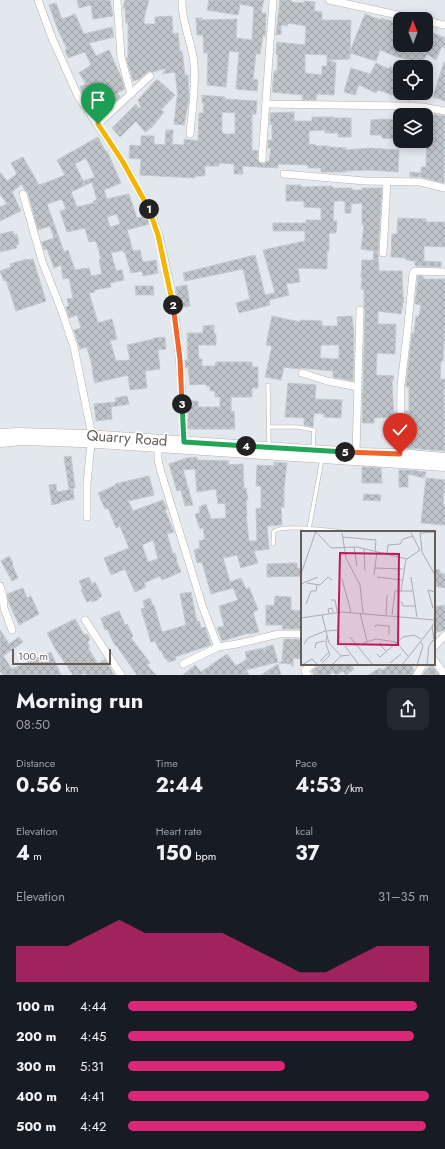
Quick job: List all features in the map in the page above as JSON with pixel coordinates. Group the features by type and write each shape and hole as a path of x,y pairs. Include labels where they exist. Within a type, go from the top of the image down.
{"main road":[{"name":"Quarry Road","path":"0,434 18,433 91,439 158,447 445,466"},
{"name":"Quarry Road","path":"0,442 91,439 184,442 356,453 400,454 445,458"}],"street":[{"path":"38,0 52,38 78,96 123,162 151,213 172,293 181,378 184,442"},
{"path":"117,0 121,57 131,94"},
{"path":"182,0 184,20 192,52 195,77 190,134"},
{"path":"262,159 273,0"},
{"path":"329,0 352,3 393,13"},
{"path":"433,22 445,25"},
{"path":"98,124 150,76"},
{"path":"266,104 358,107 405,106 423,107 445,111"},
{"path":"284,174 387,182 420,182 445,188"},
{"path":"383,253 387,182"},
{"path":"23,194 42,261 61,308 74,348 91,439 87,484 87,517"},
{"path":"400,454 401,385 408,335 413,273 415,271 445,272"},
{"path":"356,453 360,310"},
{"path":"302,373 327,381 358,387"},
{"path":"158,447 158,460 161,472 202,605 218,647"},
{"path":"0,586 4,608 12,630"},
{"path":"85,620 121,675"},
{"path":"183,664 218,647 278,634 301,634"},
{"path":"435,645 445,635"},
{"path":"435,661 445,675"},
{"path":"308,675 305,670 312,665"},
{"path":"417,675 422,665"}],"lane":[{"path":"268,385 269,447"},
{"path":"269,427 298,427 314,430 313,450"},
{"path":"309,529 323,458"},
{"path":"273,544 274,531 282,528 330,531"}],"building":[{"path":"77,0 110,0 113,16 93,19 91,5 79,8"},
{"path":"125,0 149,0 144,18 144,24 155,24 155,17 172,16 173,34 178,33 185,75 188,75 189,98 184,125 174,124 177,97 178,98 175,72 162,74 167,68 153,72 149,71 139,79 133,81 126,58 128,58 128,23 126,23 125,9 123,8"},
{"path":"209,0 264,0 261,13 266,13 265,36 263,36 260,54 256,54 253,79 258,80 257,91 236,89 239,52 229,51 226,87 207,85 208,53 204,53 203,35 197,35 196,18 202,18 202,20 237,19 236,38 252,40 254,7 240,4 238,15 207,10"},
{"path":"280,0 291,0 291,2 304,3 304,1 315,2 314,11 322,12 322,20 351,20 350,51 365,14 381,20 381,18 393,21 393,52 433,52 433,33 445,38 445,48 442,46 436,60 427,54 424,60 410,60 380,50 376,61 350,53 350,59 328,60 336,63 334,95 317,94 316,100 302,100 303,95 272,92 274,71 277,71 277,42 305,45 306,26 288,23 287,26 281,25 281,34 276,35","holes":["305,54 327,55 327,66 322,66 322,75 305,73"]},
{"path":"56,3 62,19 75,14 84,34 112,27 114,37 89,43 96,56 109,50 125,89 117,93 120,97 98,117 96,113 100,110 87,91 83,94 80,87 86,84 79,73 91,65 85,52 68,58 65,50 67,49 49,5"},
{"path":"444,62 445,101 433,97"},
{"path":"376,63 389,69 390,67 393,68 393,95 378,90 376,93 359,85 355,95 344,92 351,68 370,74"},
{"path":"156,80 158,80 175,95 161,110 164,112 152,127 145,132 136,121 120,137 112,128 136,104 138,108 141,108 138,100"},
{"path":"202,95 225,97 225,99 257,101 256,114 252,114 252,150 258,151 257,159 260,163 264,164 269,161 271,148 268,148 268,140 272,140 270,113 294,112 294,121 312,121 312,117 334,117 334,122 335,118 351,118 351,137 338,137 338,133 325,133 325,130 309,131 309,144 316,146 346,148 346,150 369,148 399,150 398,172 368,170 321,172 321,168 308,168 308,165 278,164 278,168 242,166 243,174 234,174 234,164 219,163 219,166 205,166 205,176 195,176 195,178 140,175 141,159 129,158 130,145 141,146 141,136 154,136 154,144 165,145 166,130 173,130 172,144 184,145 184,139 198,141 199,113 203,113 204,103 202,103","holes":["222,112 235,113 235,134 222,133"]},
{"path":"433,114 445,116 444,183 421,177 410,177 410,172 421,173 421,167 426,167 427,148 433,148"},
{"path":"371,120 393,120 393,139 382,138 382,135 370,135"},
{"path":"98,137 106,152 107,151 121,183 104,190 107,199 129,194 137,218 147,216 149,224 127,230 133,251 140,250 143,262 156,260 158,273 143,276 142,271 131,273 125,252 123,252 123,250 111,253 116,271 122,270 124,280 110,283 111,287 94,290 95,292 89,293 98,323 112,319 117,339 110,341 116,361 130,360 127,345 154,338 165,337 166,349 158,350 160,369 145,371 147,388 130,390 128,375 95,383 87,347 80,349 74,330 81,328 77,315 69,318 66,307 69,306 67,299 73,298 69,278 63,279 61,265 54,268 47,249 44,250 42,242 54,238 50,226 38,230 28,193 22,184 12,192 21,211 0,221 0,207 7,204 0,194 0,172 7,181 17,174 11,163 23,157 39,185 65,175 57,160","holes":["86,158 95,177 83,181 75,164","92,182 97,200 93,201 94,203 77,207 71,192","62,199 66,209 60,211 67,232 85,228 89,242 96,241 101,259 99,260 102,274 91,276 89,268 75,270 68,250 64,252 47,204","117,214 120,224 110,227 107,217"]},
{"path":"286,185 301,185 301,187 332,186 332,188 352,188 352,190 362,190 362,188 382,188 378,253 379,271 402,271 404,297 401,314 378,311 378,324 396,324 395,354 377,353 376,375 394,376 392,383 394,417 374,418 374,423 362,423 365,310 364,290 361,289 362,260 373,260 374,251 361,249 364,225 362,225 362,203 351,204 351,213 345,213 345,201 334,201 333,221 337,221 336,233 329,233 327,269 298,268 300,282 286,284 289,295 269,300 270,305 239,313 236,303 250,299 243,269 185,281 183,273 255,255 265,295 275,293 263,250 305,241 305,231 273,231 273,223 306,223 306,220 321,220 321,208 304,207 304,201 286,201"},
{"path":"398,218 426,219 426,222 445,222 445,247 424,246 424,261 441,262 441,267 415,266 415,261 406,260 406,258 391,257 392,234 397,234"},
{"path":"13,231 14,235 17,234 19,244 16,245 17,248 0,252 0,234"},
{"path":"27,259 33,259 46,301 16,311 6,280 4,281 0,271 11,267 10,264"},
{"path":"418,276 423,276 423,279 445,279 445,328 443,361 441,361 440,379 445,379 445,451 407,448 407,439 405,439 406,411 409,411 409,387 406,387 406,385 412,333 414,333 416,316 419,316 421,305 415,304"},
{"path":"187,285 190,306 179,308 176,287"},
{"path":"135,286 153,286 154,295 136,295"},
{"path":"272,316 300,322 300,320 322,321 322,326 338,326 337,317 352,316 354,335 353,381 333,377 333,371 284,367 281,380 265,377 272,346 266,345","holes":["321,345 339,345 339,359 320,358"]},
{"path":"214,325 216,345 198,345 199,359 202,359 202,366 215,366 216,362 252,362 252,367 258,367 258,388 252,388 252,397 231,397 231,411 234,411 235,429 188,429 188,401 198,401 198,407 220,407 220,397 215,397 215,391 210,391 210,386 206,386 206,384 190,385 188,367 185,368 185,360 188,360 187,333 203,333 203,326"},
{"path":"288,383 316,385 315,399 342,400 341,418 324,417 324,414 314,413 313,427 304,425 304,418 285,417"},
{"path":"127,396 129,404 111,407 112,419 96,421 94,404 116,402 115,398"},
{"path":"71,456 75,488 69,489 64,457"},
{"path":"197,457 197,460 229,461 228,465 243,464 244,488 246,488 248,500 246,500 246,516 249,541 257,541 256,509 261,508 261,486 256,486 257,465 274,466 274,462 287,463 284,488 284,507 281,507 282,525 267,526 269,549 254,551 258,563 241,568 237,555 223,558 230,582 241,578 246,589 249,587 258,610 253,612 259,632 249,633 222,641 217,628 224,626 219,606 238,600 233,588 211,594 202,562 197,563 194,550 200,548 199,541 205,539 203,528 200,529 195,514 200,513 199,507 206,504 211,519 226,518 225,503 218,504 216,489 197,492 195,469 183,470 193,505 185,506 181,490 177,491 169,464 187,458"},
{"path":"362,467 381,468 382,483 362,483"},
{"path":"399,470 426,472 424,478 408,474 408,487 399,487"},
{"path":"149,476 154,495 128,501 133,511 163,500 167,509 165,510 174,532 167,534 173,554 175,553 181,572 162,580 160,576 144,583 146,587 135,592 125,569 111,575 104,558 129,548 120,526 116,528 108,508 105,509 98,493 116,485 115,484","holes":["153,540 158,559 148,562 142,545"]},
{"path":"426,478 445,480 443,505 445,505 445,525 421,523"},
{"path":"56,484 57,492 73,489 74,499 52,505 49,485"},
{"path":"364,494 381,495 380,501 363,500"},
{"path":"9,556 18,578 12,581 1,561"},
{"path":"297,563 297,568 301,569 301,576 267,577 267,564"},
{"path":"435,569 440,570 440,573 445,574 445,588 435,586"},
{"path":"89,577 92,584 95,582 102,596 98,598 98,600 92,602 91,600 87,602 81,590 83,589 79,581"},
{"path":"23,588 27,598 31,596 39,614 19,625 9,603 7,594"},
{"path":"191,592 197,622 199,621 201,628 205,627 211,645 175,657 176,660 168,662 155,641 151,642 141,609 145,608 143,601 150,598 153,606 154,605 162,632 186,625 180,594"},
{"path":"275,596 291,597 291,610 301,611 301,629 282,629 283,625 266,625 266,605 274,606"},
{"path":"445,605 445,630 435,633 435,607"},
{"path":"119,611 125,625 127,624 133,636 131,638 150,663 147,665 156,675 137,675 115,645 107,629 105,630 101,618"},
{"path":"75,619 84,635 87,634 90,640 87,642 90,647 88,648 98,664 105,659 114,675 86,675 85,673 81,675 73,675 56,650 47,633"},
{"path":"0,630 9,644 19,637 23,642 3,656 12,669 51,652 61,675 3,675 0,671"},
{"path":"284,639 301,639 301,659 293,658 293,667 291,664 279,663 284,660 282,660"},
{"path":"273,645 278,662 246,670 249,675 183,675 195,665 201,672 227,654 236,666 247,659 245,652 263,648 265,653 265,647"},
{"path":"278,664 281,675 261,675"},
{"path":"320,665 351,665 354,669 346,675 343,671 336,675 333,672 329,675 314,675 312,671"},
{"path":"390,665 411,665 414,670 412,675 368,675 380,668 382,670"},
{"path":"432,665 439,675 423,675 425,671"}],"route":[{"path":"98,124 123,162 151,213 158,235 172,293 176,323 180,359 184,442 356,453 400,454"}]}
